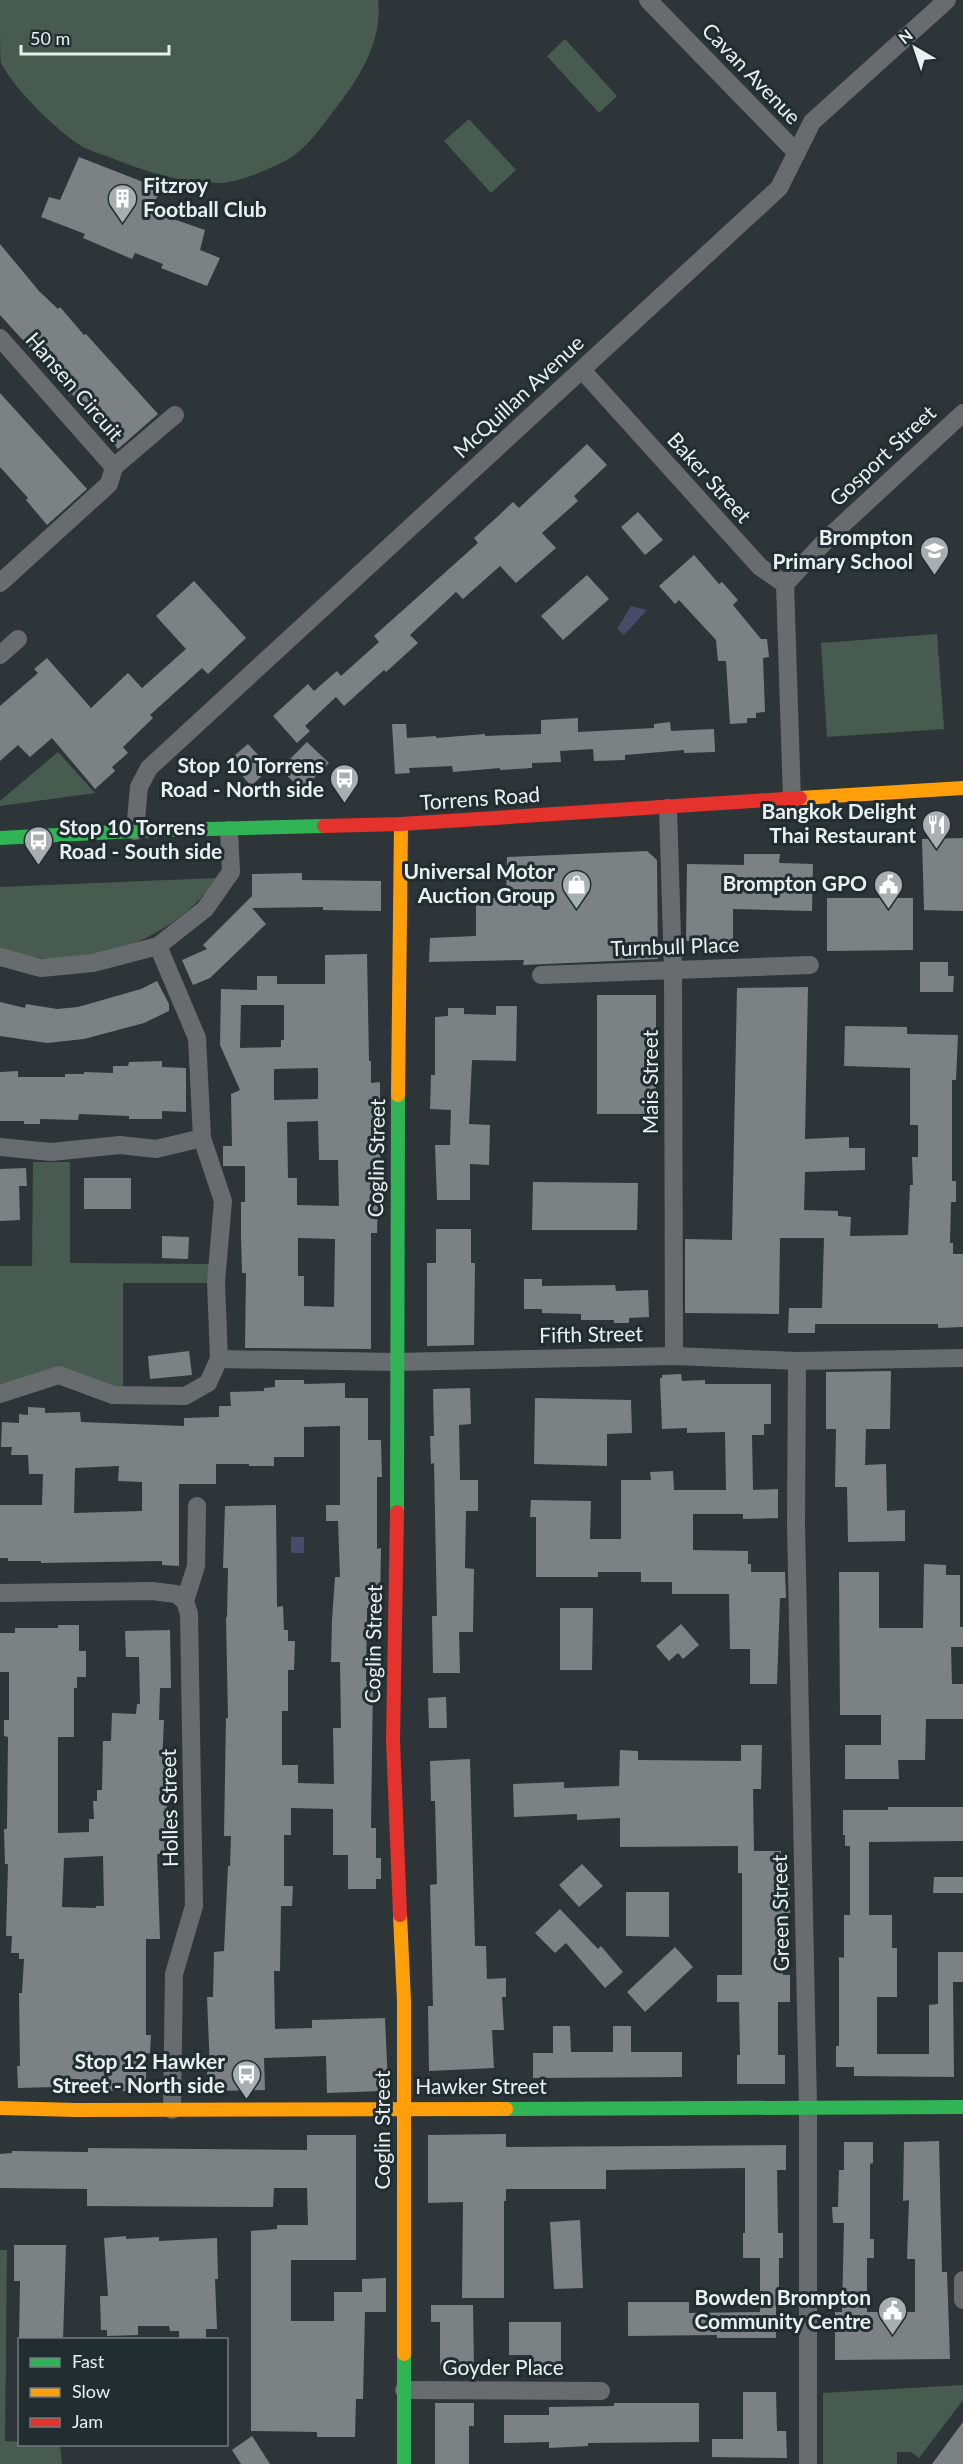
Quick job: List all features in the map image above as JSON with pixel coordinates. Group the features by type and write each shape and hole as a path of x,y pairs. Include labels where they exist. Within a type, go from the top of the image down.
{"street":[{"name":"Cavan Avenue","path":"648,0 797,153"},
{"name":"McQuillan Avenue","path":"135,831 139,787 149,768 779,188 812,122 947,0"},
{"name":"Hansen Circuit","path":"0,338 114,467"},
{"name":"Baker Street","path":"582,370 760,567 785,584"},
{"name":"Gosport Street","path":"785,584 828,538 963,413"},
{"name":"Hansen Circuit","path":"0,583 109,484 114,467 175,415"},
{"path":"785,584 792,800"},
{"path":"0,656 18,639"},
{"name":"Torrens Road","path":"0,838 135,831 401,825 963,788"},
{"name":"Mais Street","path":"668,808 674,969 674,1356"},
{"name":"Coglin Street","path":"401,825 396,1362 397,1521 393,1740 404,2001 404,2464"},
{"path":"0,957 41,968 93,963 158,946 205,909 231,872 229,830"},
{"path":"0,1394 59,1375 113,1395 185,1396 208,1383 219,1359 216,1282 223,1201 202,1138 197,1038 158,946"},
{"name":"Turnbull Place","path":"541,975 810,965"},
{"path":"0,1147 51,1152 120,1145 156,1149 202,1138"},
{"name":"Fifth Street","path":"219,1359 396,1362 674,1356 797,1361 963,1358"},
{"name":"Green Street","path":"797,1361 796,1524 808,2107 808,2464"},
{"name":"Holles Street","path":"172,2110 174,1974 194,1906 189,1614 185,1601 196,1566 197,1506"},
{"path":"0,1593 152,1591 176,1594 185,1601"},
{"name":"Hawker Street","path":"0,2108 172,2110 963,2107"},
{"path":"963,2280 963,2300"},
{"name":"Goyder Place","path":"404,2390 601,2391"}],"green space":[{"path":"0,0 378,0 379,13 374,40 364,66 342,100 301,150 292,157 260,172 219,183 190,181 135,167 83,147 61,131 26,97 1,63"},
{"path":"565,39 617,96 599,113 547,56"},
{"path":"469,119 516,170 491,193 444,141"},
{"path":"937,634 944,729 827,737 821,643"},
{"path":"58,752 95,793 0,806 0,801"},
{"path":"216,878 203,896 187,911 148,937 126,946 82,958 60,959 37,958 0,951 0,887"},
{"path":"33,1162 70,1162 70,1263 209,1264 209,1283 123,1283 123,1387 110,1389 58,1373 0,1389 0,1266 32,1266"},
{"path":"0,2250 7,2250 5,2441 18,2442 18,2446 60,2446 62,2464 0,2464"},
{"path":"963,2385 963,2400 919,2458 911,2452 897,2452 897,2464 823,2464 823,2393"}],"water":[{"path":"631,606 647,610 624,635 617,629"},
{"path":"291,1537 304,1537 304,1553 291,1553"}],"building":[{"name":"Fitzroy Football Club","path":"79,157 161,189 150,211 205,230 200,250 220,258 207,286 161,268 163,264 135,253 132,259 83,238 85,234 41,217 49,197 60,200"},
{"path":"0,244 39,291 58,309 60,307 158,414 118,449 72,394 69,396 0,315"},
{"path":"0,393 87,489 47,525 26,500 28,498 0,467"},
{"path":"587,444 607,465 574,496 578,501 542,533 556,548 516,583 500,566 463,599 456,592 410,635 418,643 344,706 336,697 305,726 310,731 297,743 273,716 308,684 314,691 337,671 341,676 379,642 374,636 478,543 474,538 513,502 519,508"},
{"path":"638,512 663,540 645,555 621,527"},
{"path":"694,555 719,584 722,582 738,600 733,605 761,639 767,639 769,657 763,658 765,712 756,713 756,718 747,718 747,723 730,724 726,661 718,661 716,640 679,600 675,604 659,586"},
{"path":"587,575 609,599 563,640 541,616"},
{"path":"194,581 246,638 208,674 202,668 150,715 153,718 123,747 128,753 112,767 115,771 95,789 52,738 30,757 18,745 0,761 0,706 38,673 34,669 47,658 91,708 128,673 142,688 186,649 156,616"},
{"path":"578,718 578,732 654,728 654,724 670,722 671,731 714,729 715,752 684,753 684,750 625,755 625,760 594,761 593,749 560,751 561,762 532,763 532,768 453,772 452,766 409,768 410,773 395,774 392,724 406,724 407,738 436,736 436,738 485,734 485,736 541,734 541,720"},
{"path":"307,742 329,763 302,790 280,769"},
{"path":"248,744 270,768 251,786 229,760"},
{"path":"963,838 963,911 924,910 922,839"},
{"path":"647,851 657,860 658,959 523,965 524,960 429,962 430,938 476,936 476,899 506,897 507,857"},
{"path":"744,854 780,854 779,863 813,864 812,911 733,909 733,941 686,941 687,864 744,865"},
{"path":"302,873 302,880 381,881 381,911 323,910 323,907 252,908 266,924 210,978 193,985 182,960 207,949 203,945 252,896 252,874"},
{"path":"827,898 913,898 913,950 827,951"},
{"path":"367,954 369,1061 371,1061 371,1083 380,1082 380,1148 381,1175 383,1175 382,1203 378,1203 377,1233 371,1233 371,1349 245,1348 246,1273 242,1273 241,1202 245,1202 245,1166 223,1166 223,1146 232,1146 231,1094 240,1090 220,1045 221,989 257,990 257,976 277,976 277,984 325,984 325,955","holes":["241,1005 284,1005 284,1040 281,1040 281,1047 240,1048","318,1068 318,1099 274,1100 274,1069","318,1121 319,1160 338,1160 339,1206 297,1205 297,1178 288,1178 287,1122","298,1238 335,1239 334,1307 304,1306 304,1276 298,1276"]},
{"path":"920,962 948,962 948,976 954,976 953,992 920,992"},
{"path":"157,981 169,1004 169,1011 144,1023 84,1039 47,1043 0,1036 0,1002 25,1008 26,1004 57,1009 78,1007 141,989"},
{"path":"808,987 805,1139 849,1137 849,1148 865,1148 865,1170 805,1172 804,1210 838,1211 838,1216 851,1217 850,1236 908,1235 910,1185 913,1185 912,1157 918,1157 918,1125 910,1125 910,1068 844,1066 845,1026 907,1027 907,1034 958,1035 956,1080 952,1080 952,1181 956,1181 956,1202 951,1202 950,1243 953,1243 953,1254 963,1254 963,1327 938,1328 938,1324 815,1324 815,1333 788,1333 789,1308 822,1308 824,1238 780,1238 779,1314 685,1313 685,1239 732,1240 737,988"},
{"path":"597,995 656,995 656,1114 597,1114"},
{"path":"496,1006 517,1006 516,1061 472,1060 469,1124 490,1125 489,1165 470,1164 470,1200 437,1200 435,1145 450,1145 451,1110 430,1109 431,1075 435,1075 435,1017 448,1016 448,1008 464,1008 464,1014 496,1015"},
{"path":"162,1061 162,1067 186,1068 186,1112 162,1111 162,1119 129,1119 129,1116 79,1114 78,1120 40,1119 40,1124 0,1121 0,1072 18,1071 18,1077 65,1077 65,1074 84,1074 84,1072 113,1073 113,1066 128,1066 129,1062"},
{"path":"26,1168 27,1186 19,1186 20,1220 0,1221 0,1169"},
{"path":"84,1178 131,1178 131,1209 84,1209"},
{"path":"533,1182 638,1183 637,1230 532,1230"},
{"path":"436,1229 471,1229 471,1263 475,1263 474,1345 427,1346 427,1263 436,1263"},
{"path":"162,1236 189,1237 188,1259 162,1258"},
{"path":"524,1279 542,1279 542,1286 615,1285 616,1291 648,1290 649,1317 629,1318 629,1323 614,1323 614,1320 581,1320 581,1314 542,1313 542,1309 524,1309"},
{"path":"189,1351 192,1375 150,1379 148,1356"},
{"path":"891,1371 890,1429 866,1429 865,1465 886,1464 887,1511 905,1510 905,1541 848,1542 847,1487 835,1487 836,1429 826,1429 826,1372"},
{"path":"681,1374 682,1381 705,1380 705,1384 771,1384 771,1424 764,1424 764,1435 752,1435 753,1490 778,1489 778,1518 743,1519 743,1514 693,1514 693,1550 748,1551 748,1564 751,1564 751,1572 785,1572 786,1598 780,1598 777,1684 750,1684 750,1649 730,1649 729,1594 672,1594 672,1582 641,1582 641,1572 598,1572 598,1577 536,1577 536,1517 530,1517 531,1500 591,1501 590,1539 621,1539 621,1480 651,1480 650,1472 673,1471 674,1490 726,1490 725,1432 687,1433 687,1428 662,1429 660,1378 662,1375"},
{"path":"275,1380 304,1380 304,1384 345,1383 345,1398 368,1398 368,1440 381,1440 382,1477 377,1477 377,1549 381,1548 380,1608 367,1608 366,1681 373,1681 371,1828 376,1828 376,1858 381,1858 381,1879 376,1879 376,1889 348,1889 348,1855 333,1855 333,1809 291,1808 291,1835 284,1835 284,1886 293,1886 292,1906 281,1906 280,1971 274,1971 275,2029 312,2028 312,2020 385,2018 388,2084 382,2091 327,2093 326,2056 264,2058 265,2090 208,2091 207,2071 210,2071 207,1997 213,1997 214,1952 224,1951 231,1836 224,1836 226,1718 228,1718 226,1617 228,1568 223,1568 225,1506 276,1505 277,1607 283,1606 284,1630 288,1630 288,1641 295,1641 294,1670 288,1670 288,1711 282,1711 282,1765 298,1765 298,1783 334,1784 333,1728 341,1728 340,1662 331,1662 332,1620 335,1577 340,1577 338,1521 326,1521 326,1505 340,1505 340,1426 304,1427 304,1457 274,1457 274,1466 216,1464 216,1484 179,1484 179,1566 162,1565 162,1561 41,1563 41,1561 8,1561 8,1558 0,1558 0,1505 42,1505 43,1474 29,1474 28,1455 11,1455 12,1447 1,1447 2,1422 19,1423 19,1414 28,1415 28,1407 45,1408 45,1413 80,1412 81,1422 184,1426 184,1418 219,1417 219,1406 231,1406 230,1392 264,1391 264,1388 275,1387","holes":["119,1466 118,1481 142,1482 142,1511 74,1513 75,1468"]},
{"path":"470,1388 471,1424 459,1425 460,1480 478,1480 478,1511 466,1511 465,1568 474,1569 473,1632 459,1632 460,1673 433,1673 432,1616 437,1616 434,1463 431,1464 430,1436 434,1436 433,1389"},
{"path":"535,1398 631,1400 632,1433 607,1434 607,1466 534,1464"},
{"path":"924,1564 946,1565 946,1575 960,1575 960,1627 963,1627 963,1647 951,1647 952,1684 963,1684 963,1719 926,1719 925,1760 898,1760 899,1779 845,1779 845,1745 881,1745 881,1715 840,1715 839,1572 879,1572 879,1628 923,1628"},
{"path":"560,1608 593,1608 592,1670 560,1670"},
{"path":"681,1624 699,1645 683,1659 678,1653 669,1661 656,1646"},
{"path":"58,1625 79,1625 79,1651 86,1651 86,1677 77,1677 77,1688 74,1688 74,1737 58,1737 58,1833 89,1832 89,1819 94,1819 93,1801 97,1801 97,1790 102,1790 103,1741 111,1741 112,1713 136,1714 137,1704 140,1704 139,1657 126,1657 125,1631 170,1630 171,1688 160,1688 159,1720 164,1720 162,1764 167,1764 167,1854 157,1854 160,1939 146,1939 146,2035 151,2035 150,2053 146,2054 146,2091 91,2091 91,2086 18,2088 19,1993 22,1993 24,1959 19,1959 19,1953 11,1953 12,1936 6,1936 8,1864 5,1864 4,1829 7,1829 8,1737 4,1736 4,1720 9,1720 9,1672 0,1672 0,1633 15,1633 15,1628 58,1628","holes":["103,1856 104,1906 96,1906 96,1908 62,1907 64,1858"]},
{"path":"446,1697 447,1728 429,1728 428,1698"},
{"path":"741,1745 762,1745 761,1789 753,1789 754,1851 781,1851 780,1884 790,1884 790,1913 783,1913 783,1975 790,1975 790,2002 778,2002 778,2055 785,2055 785,2084 737,2084 737,2055 740,2055 739,2002 717,2002 717,1975 742,1975 742,1873 738,1873 738,1846 620,1847 620,1818 577,1820 577,1814 514,1817 513,1784 564,1782 564,1788 619,1786 620,1750 638,1751 638,1760 741,1761"},
{"path":"470,1759 475,1946 486,1946 487,1979 506,1978 506,1997 502,1997 504,2030 492,2030 494,2068 429,2071 428,2006 433,2006 430,1885 437,1884 435,1801 431,1801 430,1761"},
{"path":"888,1807 963,1807 963,1841 869,1842 869,1915 892,1915 892,1948 897,1948 897,1997 877,1997 877,2054 929,2054 929,2005 938,2004 938,1952 963,1952 963,1982 953,1982 954,2077 854,2076 854,2067 836,2067 836,2046 839,2046 839,1957 844,1958 844,1915 850,1915 850,1846 845,1846 843,1810 888,1810"},
{"path":"582,1864 603,1886 579,1907 559,1885"},
{"path":"934,1877 963,1877 963,1893 933,1893"},
{"path":"626,1892 669,1892 669,1937 626,1936"},
{"path":"560,1909 598,1949 601,1946 623,1972 605,1988 566,1943 555,1953 535,1933"},
{"path":"675,1947 693,1967 645,2012 627,1992"},
{"path":"553,2026 570,2026 571,2052 613,2052 613,2026 631,2026 631,2052 682,2052 682,2077 533,2078 533,2053 553,2053"},
{"path":"506,2134 506,2147 786,2145 786,2170 777,2170 778,2233 783,2233 783,2258 779,2258 776,2338 717,2338 717,2335 628,2336 628,2302 689,2302 689,2313 760,2312 760,2258 743,2258 745,2168 606,2170 606,2189 506,2189 504,2298 462,2298 463,2202 428,2203 428,2135"},
{"path":"307,2135 356,2135 356,2260 291,2260 291,2321 334,2321 334,2292 362,2292 362,2279 386,2278 386,2312 365,2312 363,2399 356,2399 355,2437 317,2437 317,2432 251,2431 251,2231 277,2229 277,2225 308,2225 307,2188 274,2188 273,2207 87,2206 87,2189 0,2188 0,2154 12,2153 12,2151 88,2152 88,2148 307,2150"},
{"path":"939,2141 942,2272 947,2272 950,2359 835,2360 835,2312 842,2312 844,2223 833,2223 832,2207 838,2207 839,2170 844,2170 844,2142 873,2142 873,2163 870,2164 870,2239 874,2239 874,2258 867,2258 867,2312 915,2312 915,2259 907,2259 909,2200 903,2201 904,2142"},
{"path":"580,2220 583,2288 554,2289 550,2222"},
{"path":"159,2237 159,2241 217,2238 218,2279 215,2279 217,2329 206,2329 206,2338 179,2338 179,2331 170,2331 169,2326 138,2326 138,2335 107,2336 107,2330 101,2330 100,2296 108,2296 104,2238"},
{"path":"14,2245 66,2245 63,2338 19,2338 20,2281 14,2281"},
{"path":"431,2305 473,2305 474,2369 440,2369 440,2322 431,2322"},
{"path":"509,2322 561,2322 561,2366 531,2366 532,2355 509,2355"},
{"path":"743,2392 776,2392 777,2431 786,2431 787,2458 712,2457 712,2439 743,2439"},
{"path":"435,2403 474,2403 474,2426 469,2426 469,2464 435,2464"},
{"path":"614,2403 699,2403 699,2442 588,2443 588,2446 549,2448 549,2442 504,2443 504,2415 549,2415 549,2407 614,2406"},
{"path":"963,2422 963,2464 932,2464"},
{"path":"252,2436 270,2464 241,2464 232,2450"}],"traffic: fast":[{"path":"0,838 135,831 324,826"},
{"path":"397,1512 398,1095"},
{"path":"506,2109 963,2107"},
{"path":"404,2354 404,2464"}],"traffic: slow":[{"path":"800,798 963,788"},
{"path":"398,1095 401,824"},
{"path":"400,1915 404,2001 404,2354"},
{"path":"0,2108 77,2110 506,2109"}],"traffic: jam":[{"path":"324,826 401,824 800,798"},
{"path":"397,1512 393,1740 400,1915"}],"place":[{"name":"Fitzroy Football Club","path":"122,224"},
{"name":"Brompton Primary School","path":"934,576"},
{"name":"Stop 10 Torrens Road - North side","path":"345,804"},
{"name":"Bangkok Delight Thai Restaurant","path":"937,850"},
{"name":"Stop 10 Torrens Road - South side","path":"38,866"},
{"name":"Universal Motor Auction Group","path":"576,910"},
{"name":"Brompton GPO","path":"888,910"},
{"name":"Stop 12 Hawker Street - North side","path":"246,2100"},
{"name":"Bowden Brompton Community Centre","path":"892,2336"}]}
